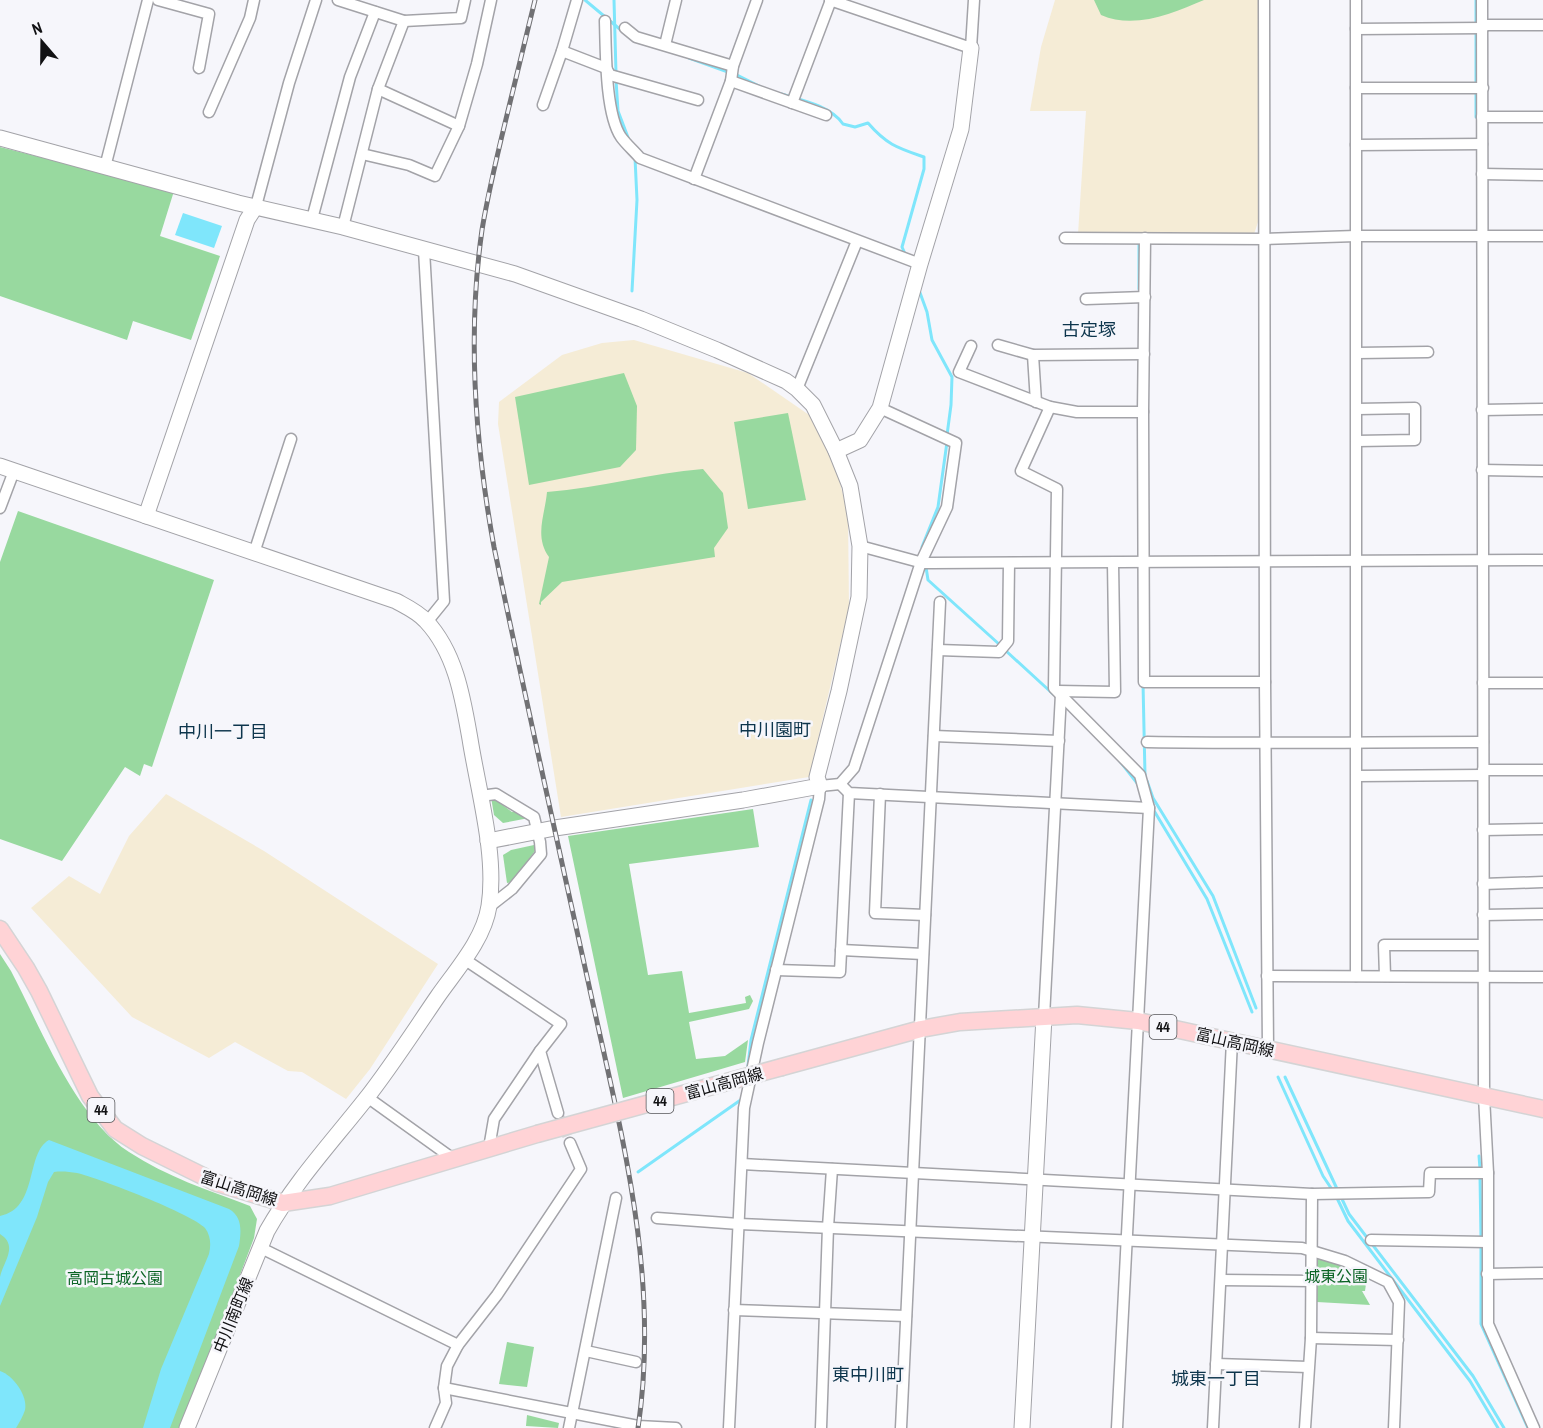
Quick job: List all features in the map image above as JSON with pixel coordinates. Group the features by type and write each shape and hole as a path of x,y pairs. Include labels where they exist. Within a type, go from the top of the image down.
{"main road":[{"name":"富山高岡線","path":"0,930 35,983 90,1096 115,1129 180,1167 217,1183 283,1203 330,1196 537,1134 921,1029 960,1022 1077,1016 1138,1021 1543,1109"}],"street":[{"path":"105,167 148,0"},
{"path":"158,0 208,14 199,68"},
{"path":"209,112 250,18 254,0"},
{"path":"146,516 247,220 256,206 289,83 316,0"},
{"path":"338,0 404,21 461,18 465,0"},
{"path":"362,154 410,165 435,177 459,126 477,64 491,0"},
{"path":"543,105 577,0"},
{"path":"665,45 676,0"},
{"path":"693,179 731,81 733,66 757,0"},
{"path":"792,103 830,0 971,48"},
{"path":"836,451 860,440 880,408 961,129 971,48 974,0"},
{"path":"1264,0 1268,1050"},
{"path":"1356,0 1356,976"},
{"path":"1482,0 1478,88 1482,117 1483,236 1483,1173 1488,1324 1534,1428"},
{"path":"312,219 350,77 375,12"},
{"path":"343,227 378,89 404,21"},
{"path":"605,21 612,73 613,118 620,136 640,158 920,264"},
{"path":"1356,29 1543,25"},
{"path":"625,28 636,37 733,66"},
{"path":"562,51 612,73 698,99"},
{"path":"731,81 826,115"},
{"path":"1356,88 1478,88"},
{"path":"378,89 459,126"},
{"path":"1482,117 1543,117"},
{"path":"0,138 515,274 641,319 766,372 786,381 813,405 836,451 850,486 860,546 859,597 839,691 817,777 820,786 819,800 744,1108 729,1428"},
{"path":"1356,145 1482,144"},
{"path":"1482,174 1543,175"},
{"path":"1065,237 1265,239 1356,236 1543,236"},
{"path":"1145,238 1144,682 1265,682"},
{"path":"797,389 858,241"},
{"path":"424,250 444,601 427,622"},
{"path":"1086,299 1145,297"},
{"path":"998,345 1033,355 1144,354"},
{"path":"971,346 959,372 1036,402 1077,412 1143,412"},
{"path":"1357,353 1428,352"},
{"path":"1033,355 1036,402"},
{"path":"1050,407 1020,471 1057,489 1054,688 1140,775 1149,808 1117,1428"},
{"path":"488,841 538,831 840,784 854,768 925,559 947,507 956,443 880,408"},
{"path":"1357,409 1414,408 1415,440 1357,441"},
{"path":"1482,410 1543,409"},
{"path":"254,553 291,439"},
{"path":"0,508 7,468"},
{"name":"中川南町線","path":"7,468 396,601 414,611 427,622 448,652 465,707 488,841 491,881 489,907 482,930 367,1097 283,1203 267,1231 191,1427"},
{"path":"1482,470 1543,471"},
{"path":"860,546 925,559 1009,563 1543,560"},
{"path":"938,650 999,652 1008,641 1009,563"},
{"path":"1059,693 1115,692 1113,563"},
{"path":"902,1428 940,602"},
{"path":"1483,683 1543,684"},
{"path":"1022,1428 1056,804 1059,693"},
{"path":"934,736 1059,741"},
{"path":"1146,742 1266,745 1483,742"},
{"path":"1357,776 1543,770"},
{"path":"840,784 849,793 1149,808"},
{"path":"776,970 840,972 849,793"},
{"path":"480,796 496,794 534,817 541,854 512,889 489,907"},
{"path":"880,794 875,913 925,915"},
{"path":"1483,830 1543,830"},
{"path":"1483,884 1543,882"},
{"path":"1483,915 1543,914"},
{"path":"1385,976 1384,945 1484,945"},
{"path":"841,950 923,954"},
{"path":"464,959 561,1024 494,1119 489,1148"},
{"path":"1267,976 1543,977"},
{"path":"1213,1428 1232,1041"},
{"path":"540,1051 558,1113"},
{"path":"367,1097 452,1158"},
{"path":"435,1428 446,1403 444,1388 447,1366 458,1345 503,1286 581,1169 570,1143"},
{"path":"742,1164 1312,1194 1429,1192 1430,1173 1483,1173"},
{"path":"821,1428 824,1314 832,1169"},
{"path":"1305,1428 1311,1338 1312,1194"},
{"path":"569,1428 616,1198"},
{"path":"657,1218 739,1224 1302,1248 1345,1261 1388,1282 1399,1302 1394,1428"},
{"path":"1371,1240 1487,1242"},
{"path":"261,1248 458,1345"},
{"path":"1487,1274 1543,1273"},
{"path":"1221,1280 1312,1281"},
{"path":"734,1310 906,1316"},
{"path":"1311,1338 1398,1340"},
{"path":"586,1351 636,1362"},
{"path":"1216,1364 1308,1367"},
{"path":"444,1388 638,1426 676,1428"}],"shaded area":[{"path":"1055,0 1259,0 1259,219 1254,234 1078,234 1086,111 1030,111 1041,47"},
{"path":"634,340 748,373 815,419 834,460 848,514 849,607 809,777 561,817 498,424 499,402 562,355 602,343"},
{"path":"166,794 264,851 438,964 370,1069 346,1099 302,1072 288,1071 235,1042 209,1058 132,1017 31,908 69,876 100,894 129,836"}],"green space":[{"path":"1094,0 1204,0 1154,18 1127,21 1101,15"},
{"path":"0,147 174,191 160,236 220,256 191,340 133,321 127,340 0,296"},
{"path":"624,373 637,406 636,450 620,467 529,485 515,397"},
{"path":"788,413 806,500 748,509 734,422"},
{"path":"703,469 723,493 728,528 714,548 715,557 562,582 541,602 541,605 539,604 549,557 541,533 547,492"},
{"path":"18,511 214,580 152,767 144,764 140,776 125,767 62,861 0,839 0,562"},
{"path":"491,797 498,797 500,803 512,812 518,811 529,818 503,823 494,815"},
{"path":"753,809 759,847 629,864 648,975 682,971 689,1013 746,1003 745,997 750,995 753,1001 749,1009 689,1022 696,1059 725,1056 748,1040 745,1062 623,1098 568,836"},
{"path":"534,845 535,851 512,882 507,883 503,855 511,850"},
{"name":"高岡古城公園","path":"0,954 11,971 61,1070 92,1117 110,1137 129,1152 158,1169 250,1206 257,1219 254,1238 182,1428 0,1428"},
{"name":"城東公園","path":"1317,1250 1356,1261 1355,1279 1366,1284 1365,1291 1362,1291 1370,1305 1317,1302"},
{"path":"507,1342 534,1347 527,1387 499,1384"},
{"path":"527,1415 559,1423 558,1428 526,1426"}],"water":[{"path":"183,213 222,226 214,248 175,235"},
{"path":"49,1140 229,1209 237,1216 240,1230 239,1246 170,1428 143,1428 161,1369 209,1254 208,1234 205,1228 197,1222 144,1197 77,1173 54,1172 48,1182 37,1217 0,1306 0,1277 9,1249 6,1239 0,1234 0,1216 12,1211 21,1203 37,1156"},
{"path":"0,1371 14,1381 24,1399 25,1410 16,1428 0,1428"}],"waterway":[{"path":"585,0 622,31"},
{"path":"614,0 616,73"},
{"path":"1476,0 1476,25"},
{"path":"1476,31 1476,85"},
{"path":"689,58 728,72"},
{"path":"735,74 761,87"},
{"path":"616,80 618,111 629,140"},
{"path":"1476,91 1476,117"},
{"path":"781,94 824,108 843,124 855,127 868,123 893,145 924,157 924,169 902,247 906,256"},
{"path":"632,291 637,200 635,158"},
{"path":"1139,244 1139,289"},
{"path":"919,290 927,312 932,340 952,377 947,435"},
{"path":"923,551 922,547 938,507 947,442"},
{"path":"926,567 928,580 1000,645"},
{"path":"1005,650 1053,694"},
{"path":"1143,683 1145,775"},
{"path":"1119,760 1137,783"},
{"path":"1147,781 1153,798 1213,896 1256,1008"},
{"path":"748,1066 751,1040 811,800"},
{"path":"1153,809 1207,899 1252,1012"},
{"path":"1278,1077 1323,1176 1333,1191"},
{"path":"1285,1077 1338,1191"},
{"path":"638,1172 742,1099"},
{"path":"1479,1156 1480,1169"},
{"path":"1480,1176 1481,1238"},
{"path":"1336,1196 1348,1221 1470,1381 1498,1428"},
{"path":"1341,1197 1349,1214 1473,1376 1504,1428"},
{"path":"1481,1245 1481,1324 1528,1428"}],"tunnel":[{"path":"558,1113 570,1143"}],"railway":[{"path":"535,0 496,161 482,230 475,309 475,389 482,468 494,547 613,1092 634,1203 641,1258 644,1314 644,1371 638,1428"}],"district":[{"name":"古定塚","path":"1089,330"},
{"name":"中川園町","path":"775,730"},
{"name":"中川一丁目","path":"223,732"},
{"name":"東中川町","path":"868,1375"},
{"name":"城東一丁目","path":"1216,1379"}]}
